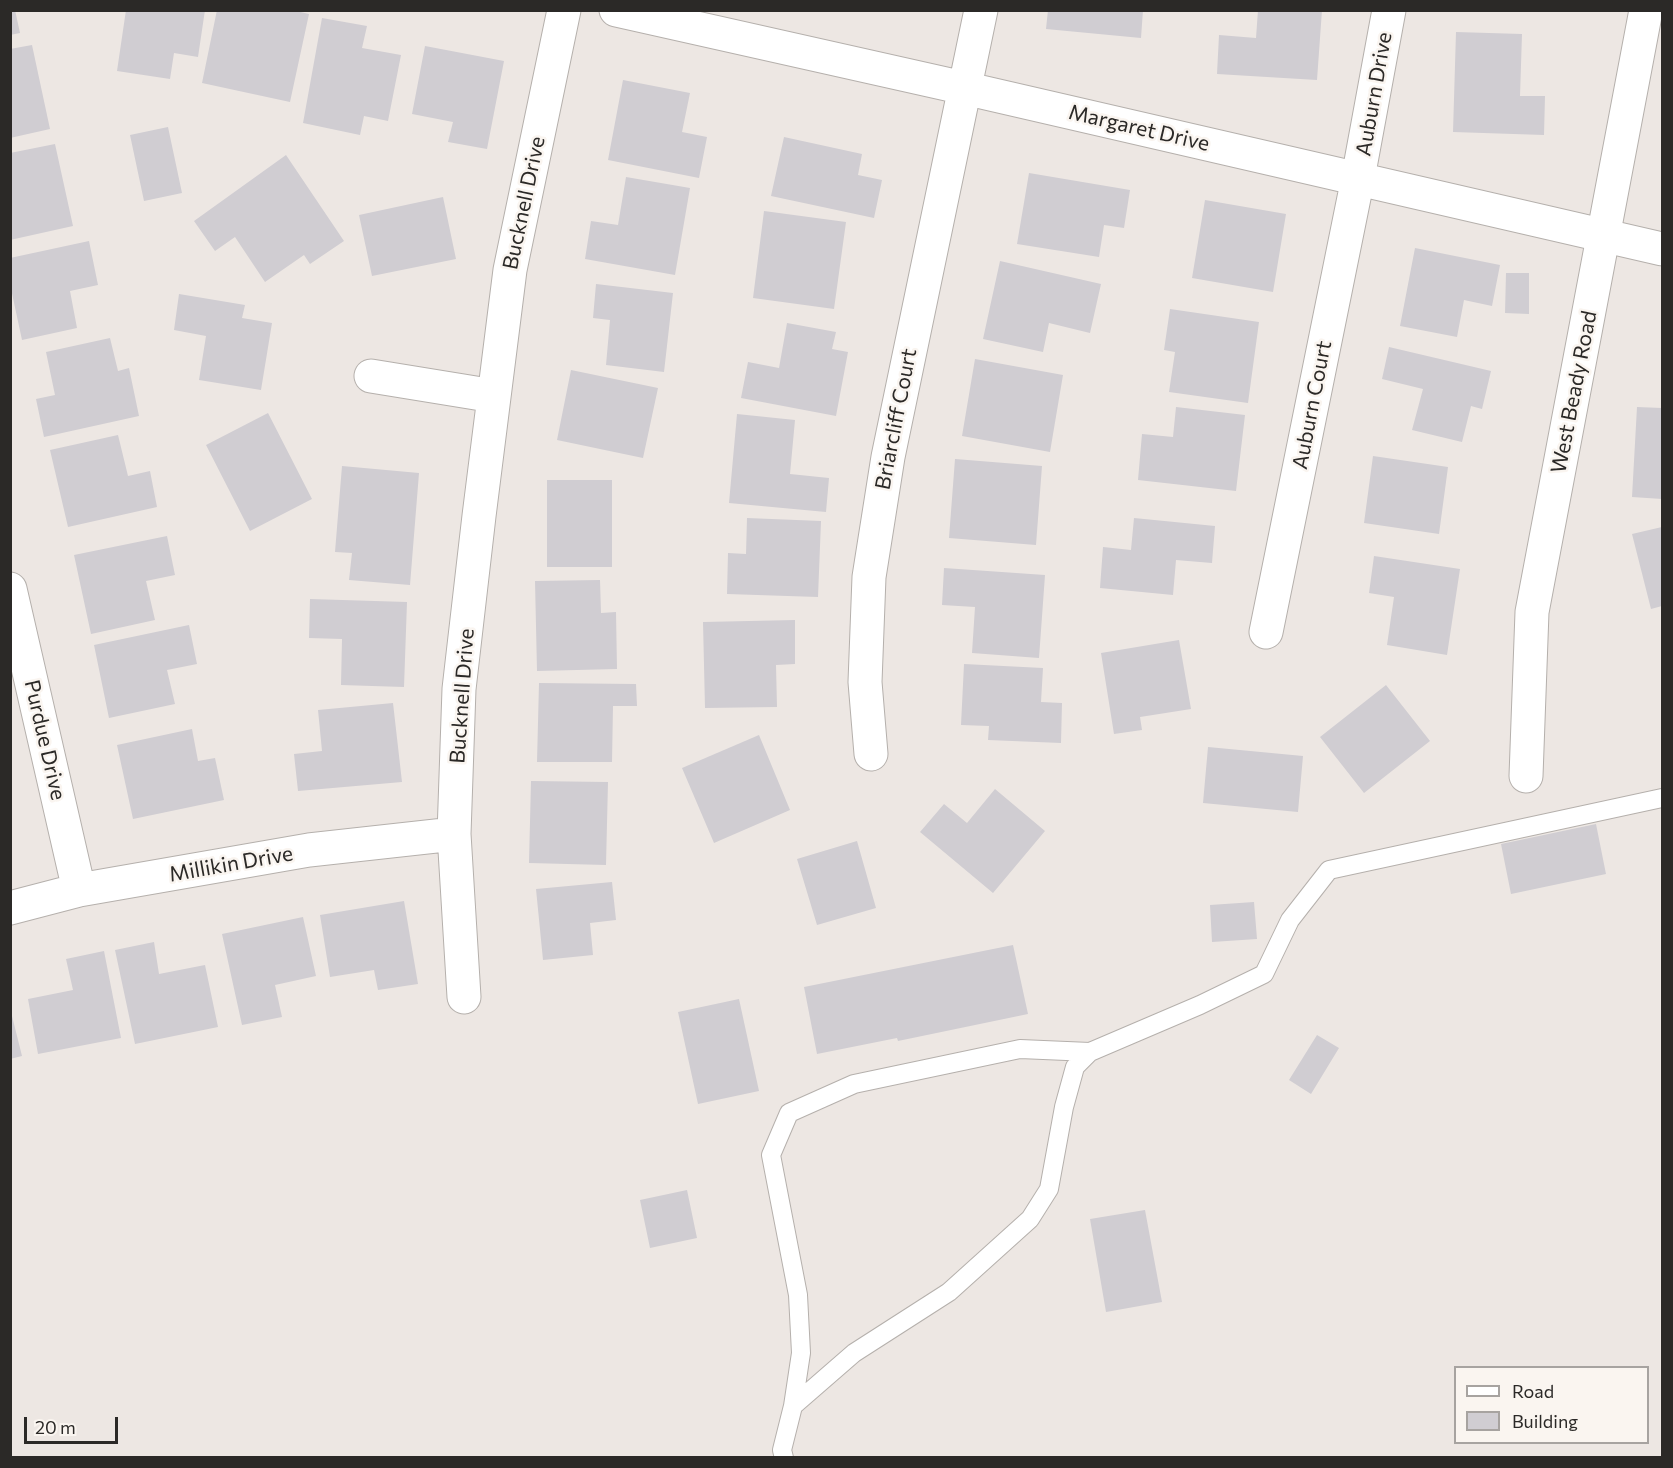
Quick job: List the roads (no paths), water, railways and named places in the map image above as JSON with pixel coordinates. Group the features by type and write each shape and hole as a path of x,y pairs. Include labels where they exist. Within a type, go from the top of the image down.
{"street":[{"name":"Bucknell Drive","path":"464,997 454,834 459,689 510,270 564,10"},
{"name":"Margaret Drive","path":"616,10 1662,249"},
{"name":"Briarcliff Court","path":"871,754 865,682 869,577 888,457 981,10"},
{"name":"Auburn Drive","path":"1358,178 1389,10"},
{"name":"West Beady Road","path":"1526,776 1532,612 1646,10"},
{"name":"Auburn Court","path":"1266,632 1358,178"},
{"path":"371,376 494,396"},
{"name":"Purdue Drive","path":"10,589 80,890"},
{"name":"Millikin Drive","path":"10,908 80,890 309,850 454,834"}],"lane":[{"path":"793,1406 854,1353 949,1292 1030,1219 1049,1189 1064,1107 1075,1067 1090,1052 1200,1005 1264,974 1290,920 1329,870 1662,798"},
{"path":"784,1458 782,1450 793,1406 801,1353 798,1296 771,1155 789,1113 854,1084 1020,1049 1090,1052"}]}
